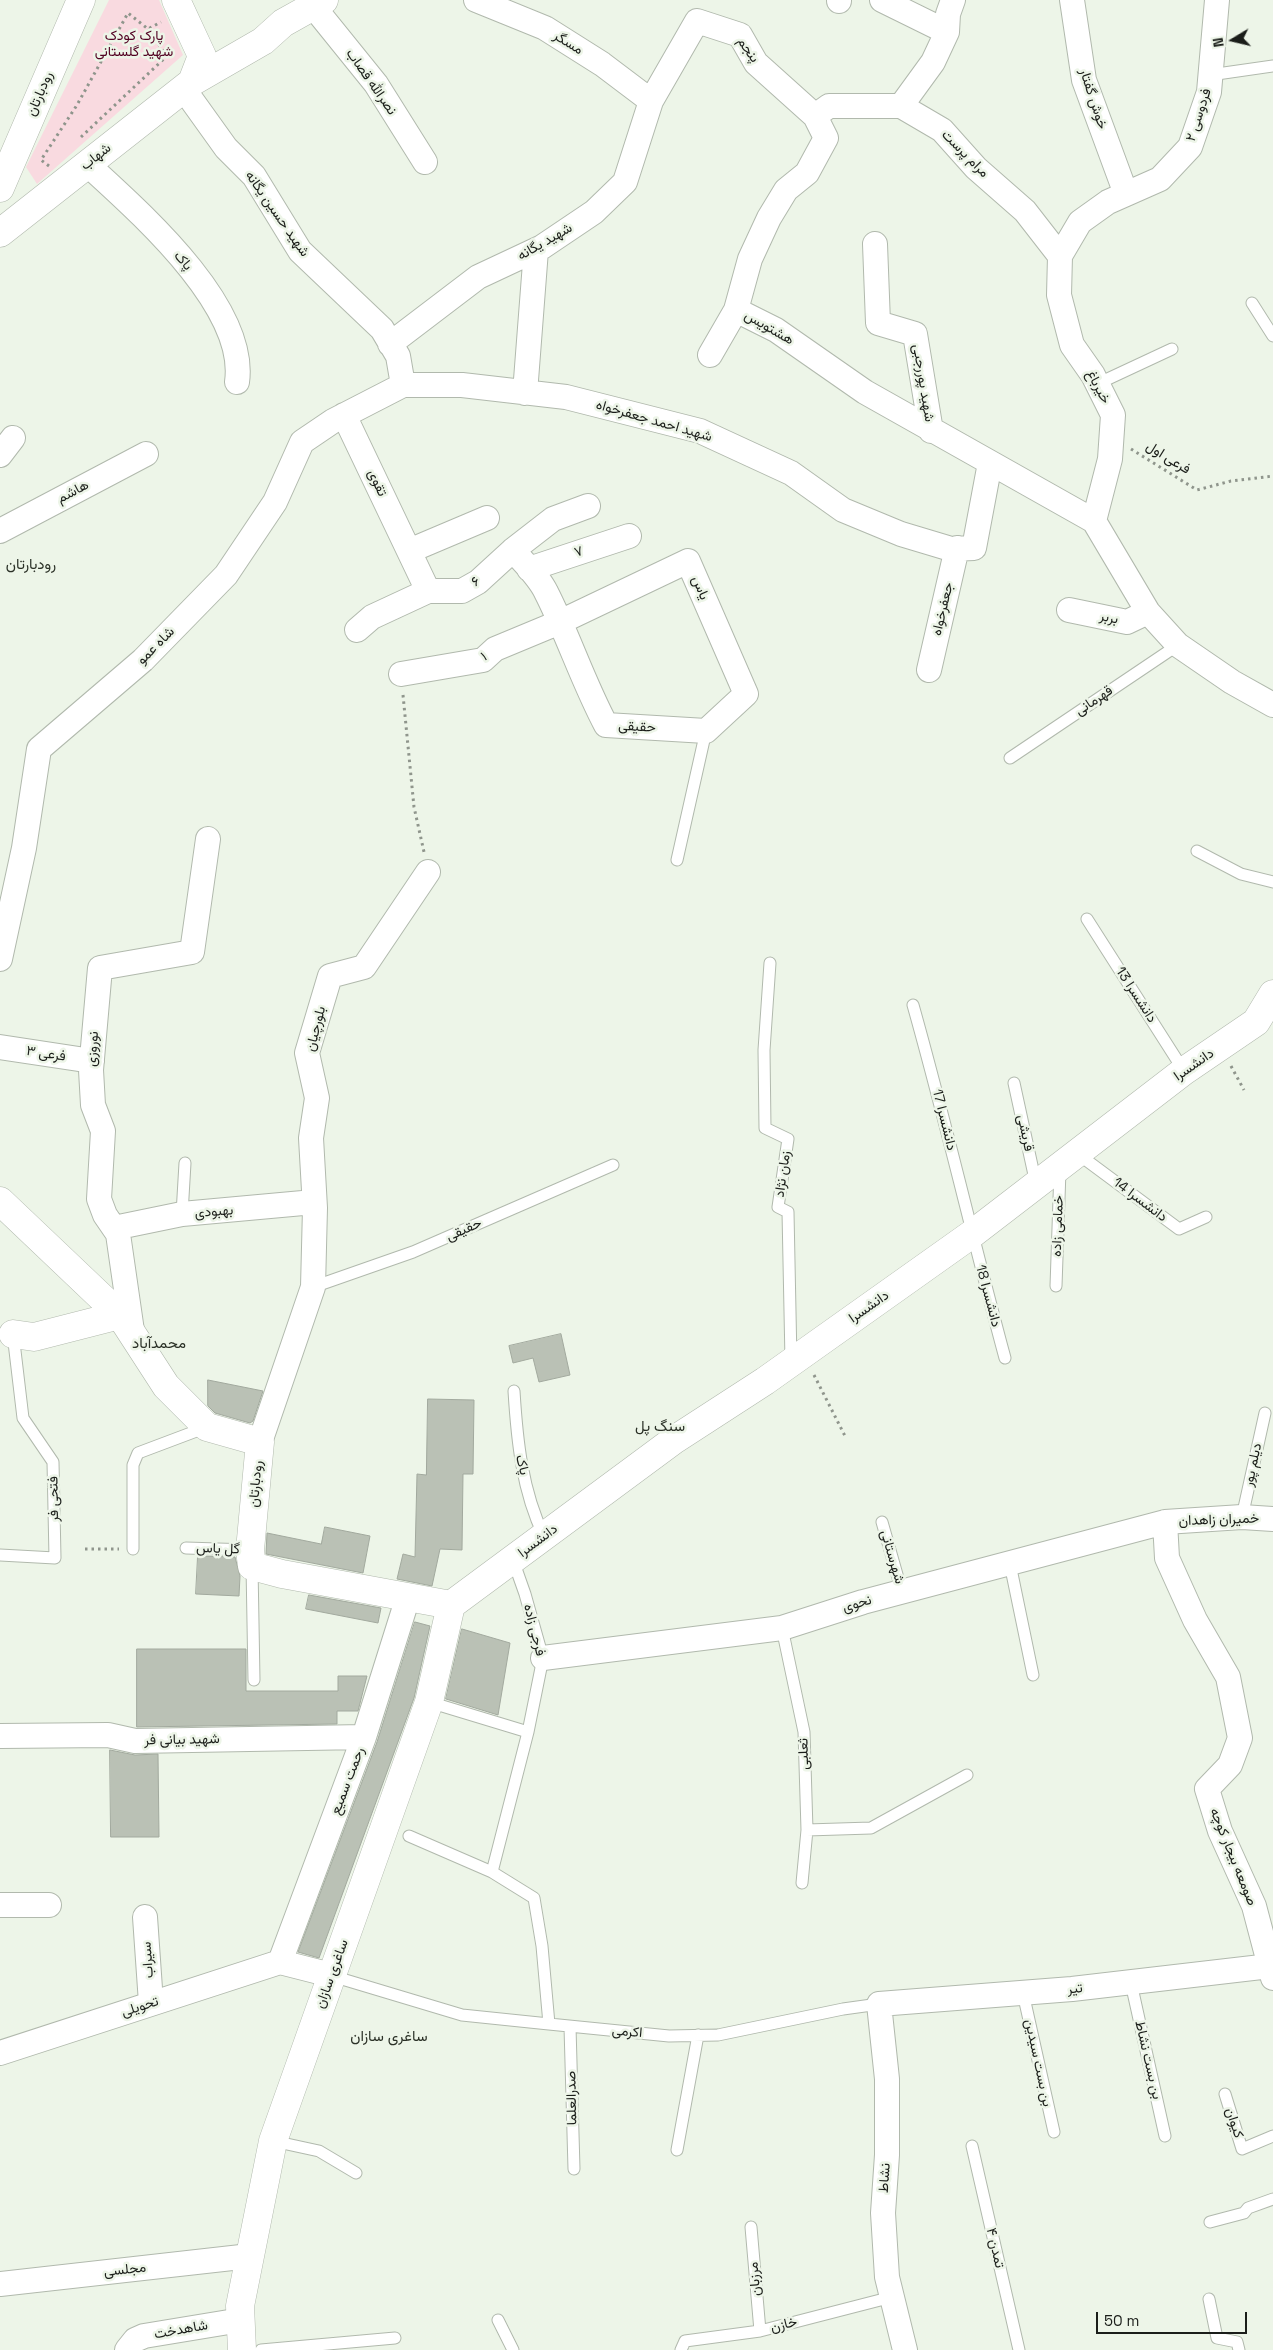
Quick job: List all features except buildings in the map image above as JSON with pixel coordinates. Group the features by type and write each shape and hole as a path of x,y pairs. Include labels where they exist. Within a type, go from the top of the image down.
{"street":[{"name":"رودبارتان","path":"4,178 81,0"},
{"name":"مسگر","path":"476,0 545,28 602,64 651,101"},
{"path":"882,0 947,32"},
{"path":"900,106 933,62 947,32 948,14 953,0"},
{"name":"خوش گفتار","path":"1072,0 1084,80 1126,194"},
{"name":"فردوسی ۲","path":"1060,256 1080,222 1108,202 1160,179 1190,146 1209,92 1217,0"},
{"name":"شهاب","path":"0,233 41,200 82,152 188,85 263,41 283,23 319,3"},
{"name":"نصرالله قصاب","path":"319,3 376,84 425,162"},
{"path":"179,6 202,56"},
{"name":"پنجم","path":"651,101 697,21 740,35 756,64 815,116"},
{"path":"188,85 202,56 256,30 283,23"},
{"name":"شهید حسین یگانه","path":"188,85 226,148 254,176 300,251 382,329 398,356 403,385"},
{"name":"شهید یگانه","path":"390,344 478,278 536,250 594,212 625,182 651,101"},
{"name":"مرام پرست","path":"815,116 829,106 900,106 942,130 976,168 1024,211 1060,256"},
{"name":"هشتویس","path":"815,116 826,138 807,173 786,190 769,218 750,259 736,310 776,330 865,392 1094,521"},
{"name":"پاک","path":"82,152 154,225 204,285 226,324 239,367 237,382"},
{"path":"4,178 10,180 14,190 22,196 41,200"},
{"name":"شهید پوررجبی","path":"875,244 878,323 915,334 931,430"},
{"path":"525,392 536,250"},
{"name":"خیرباغ","path":"1060,256 1060,295 1072,345 1097,384 1113,416 1110,459 1094,521"},
{"path":"710,355 736,310"},
{"name":"شهید احمد جعفرخواه","path":"403,385 462,385 566,397 700,431 791,473 843,510 901,534 951,549 957,548"},
{"name":"شاه عمو","path":"0,958 24,848 39,749 143,660 226,576 275,502 302,442 344,415 403,385"},
{"name":"تقوی","path":"344,415 428,591"},
{"name":"هاشم","path":"0,531 146,454"},
{"path":"957,548 974,548 990,463"},
{"name":"۶","path":"428,591 462,591 478,582 513,550 552,519 588,506"},
{"path":"409,551 487,518"},
{"path":"1094,521 1148,612 1178,645 1232,682 1273,705"},
{"name":"۷","path":"529,569 629,536"},
{"name":"جعفرخواه","path":"929,670 957,548"},
{"name":"حقیقی","path":"513,550 546,591 575,652 593,701 606,725 706,731"},
{"name":"یاس","path":"560,622 688,561 746,694 706,731"},
{"path":"356,630 372,617 428,591"},
{"name":"بربر","path":"1069,610 1127,622 1148,612"},
{"name":"۱","path":"402,674 483,660 495,649 560,622"},
{"name":"نوروزی","path":"126,1323 118,1234 99,1200 103,1131 93,1105 92,1062 100,968 192,952 208,839"},
{"name":"بلورچیان","path":"260,1442 312,1287 314,1202 311,1138 317,1098 307,1053 330,976 364,967 428,872"},
{"name":"دانشسرا","path":"451,1605 674,1440 797,1358 972,1234 1184,1071 1256,1022 1273,994"},
{"name":"فرعی ۳","path":"0,1047 92,1062"},
{"name":"رودبارتان","path":"0,1201 126,1323 166,1386 207,1426 260,1442 251,1558"},
{"name":"بهبودی","path":"114,1228 182,1214 314,1202"},
{"path":"6,1333 34,1337 126,1323"},
{"name":"خمیران زاهدان","path":"1165,1522 1242,1517 1273,1519"},
{"name":"نحوی","path":"543,1658 782,1628 863,1602 1165,1522"},
{"name":"صومعه بیجار کوچه","path":"1165,1522 1167,1558 1195,1620 1228,1677 1240,1738 1230,1765 1207,1789 1220,1831 1254,1906 1272,1972"},
{"path":"251,1558 282,1574 451,1605"},
{"name":"رحمت سمیع","path":"280,1962 364,1736 408,1597"},
{"name":"ساغری سازان","path":"242,2350 240,2306 273,2141 429,1702 451,1605"},
{"name":"شهید بیانی فر","path":"0,1736 108,1735 135,1741 364,1736"},
{"path":"0,1905 49,1905"},
{"name":"سیراب","path":"145,1917 151,2003"},
{"path":"280,1962 331,1975"},
{"name":"تحویلی","path":"0,2053 280,1962"},
{"name":"تیر","path":"879,2004 1272,1972"},
{"name":"نشاط","path":"879,2004 887,2079 887,2156 883,2213 887,2277 905,2350"},
{"name":"مجلسی","path":"0,2284 250,2256"},
{"name":"شاهدخت","path":"127,2350 135,2340 144,2336 241,2320"}],"lane":[{"path":"1210,75 1273,66"},
{"path":"1252,303 1273,336"},
{"path":"1097,384 1172,349"},
{"name":"قهرمانی","path":"1010,758 1178,645"},
{"path":"677,860 706,731"},
{"path":"1197,851 1240,874 1273,882"},
{"name":"دانشسرا 13","path":"1087,919 1184,1071"},
{"name":"زمان نژاد","path":"770,963 764,1050 765,1128 788,1139 778,1207 788,1212 797,1358"},
{"name":"دانشسرا 17","path":"913,1005 939,1098 972,1234"},
{"name":"قریشی","path":"1014,1083 1036,1184"},
{"name":"دانشسرا 14","path":"1068,1160 1179,1229 1206,1217"},
{"name":"خمامی زاده","path":"1056,1286 1068,1160"},
{"path":"182,1214 185,1163"},
{"name":"حقیقی","path":"312,1287 413,1252 612,1165"},
{"name":"دانشسرا 18","path":"972,1234 1005,1358"},
{"name":"فتحی فر","path":"0,1555 55,1558 53,1462 23,1418 6,1333"},
{"name":"پاک","path":"514,1391 518,1446 535,1516 544,1536"},
{"name":"دیلم پور","path":"1242,1517 1265,1413"},
{"path":"133,1549 133,1465 138,1453 207,1426"},
{"name":"شهرستانی","path":"882,1522 902,1592"},
{"name":"گل یاس","path":"186,1548 251,1558"},
{"path":"251,1558 254,1680"},
{"name":"فرجی زاده","path":"512,1560 525,1594 543,1658 528,1732"},
{"path":"1010,1564 1033,1675"},
{"name":"ثعلبی","path":"782,1628 804,1732 807,1830 802,1883"},
{"path":"429,1702 528,1732 492,1872"},
{"path":"807,1830 871,1828 967,1775"},
{"path":"409,1836 492,1872 534,1898 542,1946 549,2024"},
{"name":"اکرمی","path":"331,1975 462,2015 669,2036 718,2035 843,2009 879,2004"},
{"name":"بن بست نشاط","path":"1131,1982 1165,2136"},
{"name":"بن بست سیدین","path":"1023,1993 1054,2132"},
{"name":"صدرالعلما","path":"570,2027 574,2169"},
{"path":"676,2150 698,2036"},
{"name":"کیوان","path":"1225,2094 1242,2149 1273,2136"},
{"path":"273,2141 319,2151 356,2173"},
{"name":"تمدن ۴","path":"972,2146 1019,2350"},
{"path":"1210,2222 1244,2213 1248,2208 1273,2199"},
{"name":"مرزبان","path":"751,2227 760,2331"},
{"name":"خازن","path":"681,2350 685,2340 760,2331 892,2297"},
{"path":"1209,2299 1217,2338 1236,2342 1239,2350"},
{"path":"498,2320 513,2350"},
{"path":"260,2350 395,2338"}],"path":[{"path":"148,29 179,6"},
{"path":"56,160 50,167 41,160 77,105 128,13 148,29 168,56 82,152"},
{"name":"فرعی اول","path":"1111,437 1197,490 1231,481 1273,476"},
{"path":"402,674 414,807 428,872"},
{"path":"797,1358 845,1436"},
{"path":"85,1549 133,1549"}],"green space":[{"name":"پارک کودک شهید گلستانی","path":"109,0 159,0 183,55 37,184 26,167"}],"district":[{"name":"رودبارتان","path":"31,565"},
{"name":"محمدآباد","path":"159,1344"},
{"name":"سنگ پل","path":"660,1427"},
{"name":"ساغری سازان","path":"389,2037"}]}
